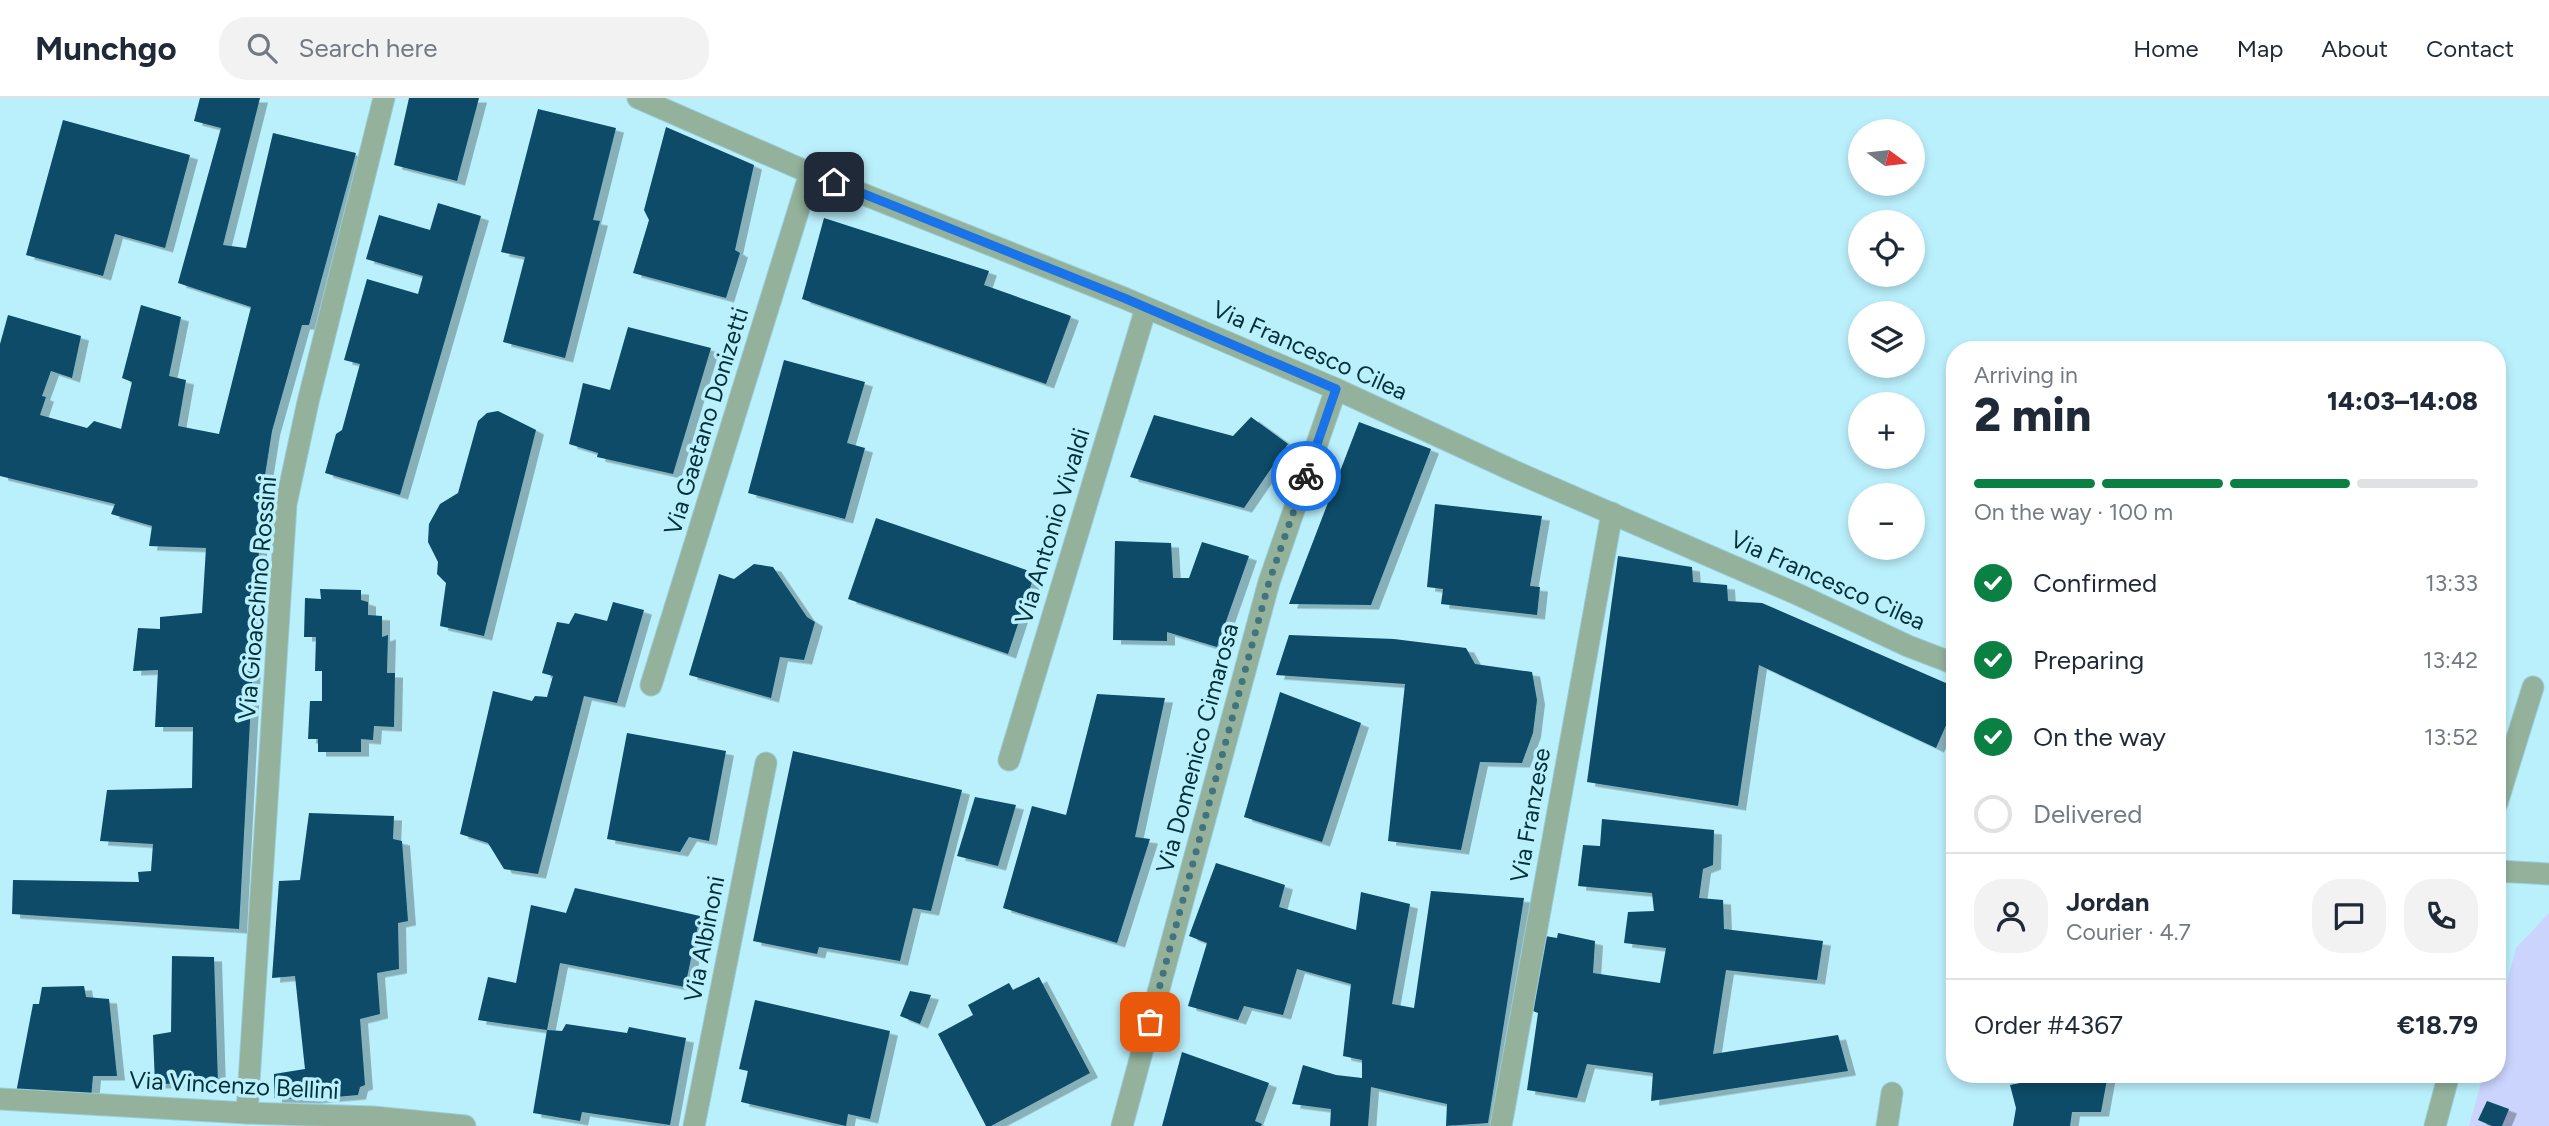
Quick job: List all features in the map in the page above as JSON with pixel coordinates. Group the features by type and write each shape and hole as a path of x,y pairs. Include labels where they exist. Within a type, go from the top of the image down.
{"street":[{"name":"Via Gioacchino Rossini","path":"247,1113 286,504 308,402 384,98"},
{"name":"Via Francesco Cilea","path":"638,98 810,173 1146,308 1336,389 1908,646 1946,661"},
{"name":"Via Gaetano Donizetti","path":"651,685 810,173"},
{"name":"Via Antonio Vivaldi","path":"1009,760 1146,308"},
{"name":"Via Domenico Cimarosa","path":"1122,1126 1269,582 1336,389"},
{"name":"Via Franzese","path":"1501,1126 1612,513"},
{"path":"2506,774 2533,687"},
{"name":"Via Albinoni","path":"694,1126 765,762"},
{"path":"2506,872 2549,874"},
{"path":"2435,1126 2447,1083"},
{"path":"1886,1126 1892,1093"},
{"name":"Via Vincenzo Bellini","path":"0,1099 466,1126"}],"shaded area":[{"path":"2549,913 2549,1126 2469,1126 2481,1083 2506,1083 2506,986 2516,948"}],"building":[{"path":"200,98 260,98 223,245 246,248 273,133 356,153 309,325 302,325 272,431 262,494 239,929 12,914 13,880 139,882 138,872 151,871 153,844 100,841 107,790 192,788 193,727 155,727 158,670 133,671 138,628 160,629 160,617 202,613 206,548 149,546 152,526 111,514 115,504 0,476 0,344 8,315 81,336 72,378 51,371 42,396 46,397 40,415 87,428 94,421 121,429 132,382 122,378 141,305 181,317 169,376 186,380 178,426 219,434 251,307 178,283 221,128 194,121"},
{"path":"409,98 479,98 457,181 394,165"},
{"path":"538,109 616,128 593,220 600,221 565,358 503,342 525,257 501,252"},
{"path":"63,120 190,155 165,248 115,234 103,276 26,255"},
{"path":"666,127 754,165 735,250 740,253 726,298 633,273 649,220 644,210"},
{"path":"438,203 481,216 400,495 325,473 336,434 342,430 360,364 344,360 367,279 418,294 423,276 366,259 379,215 430,230"},
{"path":"824,218 989,271 984,285 1071,316 1046,384 802,299"},
{"path":"628,327 711,348 673,474 597,457 598,453 569,444 583,383 610,390"},
{"path":"784,360 865,382 847,443 865,448 845,519 748,493"},
{"path":"498,411 536,430 484,636 440,626 446,583 437,574 438,562 428,542 429,524 440,504 458,493 478,421 487,413"},
{"path":"1154,415 1233,436 1251,417 1288,444 1244,508 1130,477"},
{"path":"1359,422 1431,449 1371,605 1289,604"},
{"path":"1435,504 1542,516 1530,586 1540,587 1537,615 1441,604 1443,589 1427,587"},
{"path":"876,518 1035,573 1008,654 848,599"},
{"path":"1115,541 1171,543 1173,578 1189,578 1202,542 1249,556 1217,647 1167,632 1167,641 1113,640"},
{"path":"1618,556 1692,567 1693,582 1727,585 1728,601 1762,603 1946,683 1946,725 1936,748 1759,665 1738,806 1587,782"},
{"path":"754,564 773,567 807,617 815,622 804,660 780,657 771,698 689,675 719,574 734,579"},
{"path":"320,589 361,590 361,600 368,602 368,615 382,616 382,637 388,635 387,673 395,673 394,727 374,726 373,740 361,739 361,752 318,752 318,739 308,739 310,701 322,701 322,671 315,671 316,637 304,637 305,598 321,599"},
{"path":"613,602 644,610 617,703 584,696 538,874 504,869 488,843 460,834 493,691 532,701 535,696 547,697 553,676 542,673 557,622 569,624 575,613 607,621"},
{"path":"1289,635 1394,639 1466,648 1475,664 1532,672 1537,700 1533,733 1522,763 1480,762 1461,850 1388,841 1405,684 1276,675"},
{"path":"1280,692 1361,723 1322,842 1244,817"},
{"path":"1097,694 1165,698 1135,837 1150,839 1117,943 1003,908 1032,806 1066,815"},
{"path":"627,733 726,751 709,841 689,837 680,852 607,839"},
{"path":"793,751 962,790 931,911 913,908 900,961 819,947 817,954 753,941"},
{"path":"975,797 1016,805 998,866 957,856"},
{"path":"309,813 394,816 393,839 402,841 408,921 398,923 399,969 377,973 380,1014 360,1019 365,1085 360,1087 358,1095 312,1099 274,1098 274,1074 305,1069 295,976 272,978 279,881 300,880"},
{"path":"1602,819 1714,830 1713,865 1703,869 1699,898 1723,900 1724,929 1823,941 1817,980 1726,970 1713,1054 1838,1035 1848,1071 1651,1101 1653,1073 1587,1064 1577,1098 1527,1090 1538,1013 1533,1011 1545,936 1557,938 1558,933 1595,941 1593,973 1660,983 1666,948 1624,943 1628,912 1654,911 1652,893 1578,886 1583,845 1600,846"},
{"path":"1216,863 1285,885 1279,907 1356,930 1361,892 1410,904 1392,1004 1414,1008 1431,891 1524,898 1488,1123 1446,1126 1447,1104 1371,1087 1368,1126 1330,1126 1331,1109 1292,1104 1303,1065 1336,1075 1362,1078 1362,1060 1343,1056 1351,984 1297,969 1283,1015 1244,1006 1238,1020 1188,1006 1207,943 1189,936"},
{"path":"575,888 700,916 685,987 560,963 547,1030 478,1020 488,977 516,983 531,905 566,913"},
{"path":"172,956 214,957 218,1083 155,1084 153,1035 171,1032"},
{"path":"1039,977 1090,1073 991,1126 986,1126 938,1034 973,1015 968,1005 1009,983 1013,990"},
{"path":"84,986 86,997 109,999 117,1076 93,1076 91,1098 16,1093 33,1004 39,1004 42,987"},
{"path":"910,991 931,995 920,1024 900,1016"},
{"path":"755,1000 890,1031 870,1119 848,1114 846,1126 741,1102 748,1071 739,1069"},
{"path":"566,1024 627,1033 629,1027 686,1038 670,1125 582,1112 580,1121 533,1113 547,1030 562,1031"},
{"path":"1182,1052 1269,1083 1255,1121 1262,1124 1261,1126 1162,1126"},
{"path":"2106,1083 2101,1112 2072,1112 2070,1126 2013,1126 2016,1108 2010,1085"},
{"path":"2487,1101 2509,1109 2502,1126 2492,1126 2478,1120"}],"way so far":[{"path":"1150,1022 1269,582 1306,476"}],"route":[{"path":"834,182 1124,298 1336,389 1306,476"}]}
